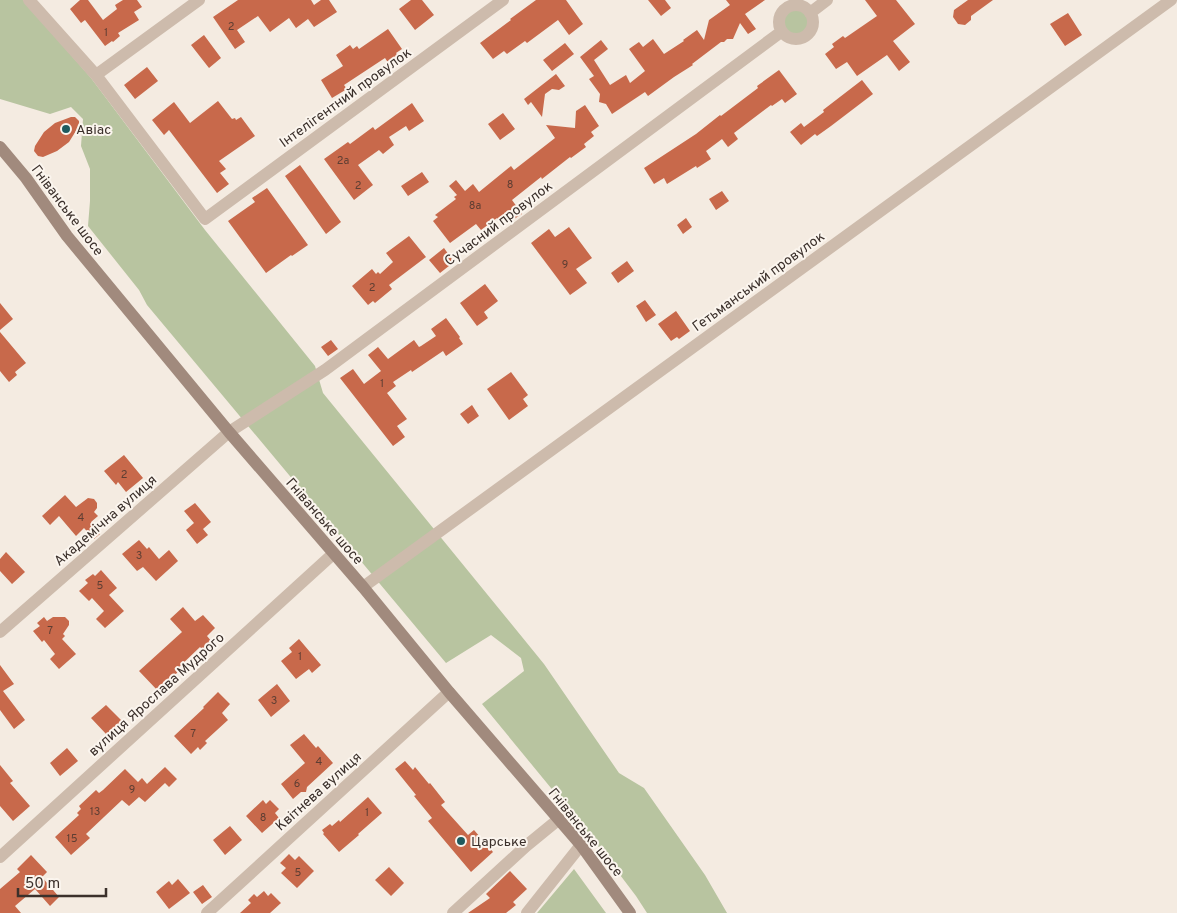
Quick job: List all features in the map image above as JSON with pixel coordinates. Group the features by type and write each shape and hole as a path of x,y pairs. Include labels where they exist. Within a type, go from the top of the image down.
{"main road":[{"name":"Гніванське шосе","path":"0,147 26,178 67,236 229,432 581,845 630,913"}],"street":[{"path":"29,0 96,75 199,0"},
{"name":"Інтелігентний провулок","path":"96,75 206,219 503,0"},
{"path":"810,13 827,0"},
{"name":"Гетьманський провулок","path":"363,587 1171,0"},
{"path":"798,5 810,13 813,20 812,26 806,36 795,40 781,32 778,20 787,7 798,5"},
{"name":"Сучасний провулок","path":"229,432 325,370 781,32"},
{"name":"Академічна вулиця","path":"0,632 229,432"},
{"name":"вулиця Ярослава Мудрого","path":"0,857 333,554"},
{"name":"Квітнева вулиця","path":"207,913 450,692"},
{"path":"453,913 526,846 559,819"},
{"path":"527,913 581,845"}],"green space":[{"path":"0,0 23,0 91,78 205,230 315,366 323,393 544,664 619,773 644,788 705,875 727,913 647,913 592,838 482,704 524,671 521,658 491,635 446,663 147,305 139,290 88,226 90,169 81,146 83,119 71,107 50,114 0,99"},
{"path":"796,5 803,6 808,10 812,15 812,29 808,34 803,38 796,39 789,38 784,34 780,29 779,22 780,15 784,10 789,6"},
{"path":"574,869 606,913 537,913"}],"building":[{"path":"80,0 88,0 103,20 117,9 115,5 123,0 137,0 142,7 134,12 139,20 118,33 120,36 105,46 85,20 81,23 70,9"},
{"path":"238,0 311,0 314,5 321,0 329,0 337,12 314,27 308,19 296,28 289,18 270,32 258,16 237,30 245,42 235,49 213,17"},
{"path":"411,0 422,0 434,15 415,30 399,9"},
{"path":"536,0 566,0 583,24 569,35 558,20 527,43 525,41 507,54 504,51 493,59 480,43"},
{"path":"648,0 665,0 671,8 661,16"},
{"path":"726,0 765,0 745,14 756,29 748,34 740,23 733,39 721,42 693,65 648,96 645,92 612,114 606,104 599,102 600,94 589,79 594,76 580,57 601,40 608,49 594,60 610,85 626,75 630,83 645,71 629,49 639,42 643,47 653,39 664,54 697,30 704,40 709,20 730,5"},
{"path":"865,0 896,0 915,24 893,41 910,62 899,71 887,55 857,76 847,62 836,69 825,54 834,47 832,44 843,36 845,38 877,16"},
{"path":"968,0 993,0 971,16 971,20 965,25 958,24 953,17 954,10"},
{"path":"1068,13 1082,35 1065,46 1050,24"},
{"path":"388,29 402,49 396,53 399,57 389,64 385,58 344,85 347,89 332,98 321,80 343,66 336,55 350,45 353,49 357,46 359,49"},
{"path":"204,35 221,58 209,68 191,45"},
{"path":"565,43 574,54 552,71 543,60"},
{"path":"147,67 158,81 135,99 124,85"},
{"path":"779,70 797,94 785,103 782,99 771,105 734,133 738,139 728,147 722,139 706,151 711,159 697,168 696,166 667,184 664,178 654,184 644,168 721,116"},
{"path":"556,74 565,86 559,90 552,89 545,94 542,117 531,102 528,105 524,99"},
{"path":"862,80 873,94 817,136 815,134 801,145 790,132 801,123 804,127"},
{"path":"218,101 232,119 235,118 236,120 241,117 255,136 219,161 226,169 220,173 229,184 217,193 169,130 164,135 152,120 174,102 190,123"},
{"path":"412,103 424,121 409,131 406,126 389,137 394,145 383,154 379,150 358,165 373,185 354,200 324,159 348,142 350,144 373,127 375,130"},
{"path":"585,105 599,126 591,132 594,136 584,144 586,147 542,179 541,177 512,200 522,214 503,227 497,218 481,230 476,224 450,243 433,221 438,217 435,215 456,199 454,197 457,195 449,186 456,180 465,191 473,184 479,192 511,166 514,170 555,138 546,125 575,128 576,111"},
{"path":"503,113 515,129 500,140 488,124"},
{"path":"75,117 79,121 79,126 69,142 57,151 43,157 38,156 34,151 35,146 44,132 55,123"},
{"path":"300,165 341,222 326,234 285,176"},
{"path":"422,172 429,182 408,196 401,186"},
{"path":"267,188 308,245 266,273 228,221 255,202 252,198"},
{"path":"722,191 729,201 716,210 709,199"},
{"path":"686,218 692,227 683,234 677,225"},
{"path":"569,227 592,258 576,269 587,283 570,295 531,243 549,229 555,237"},
{"path":"409,236 426,257 389,285 392,289 375,303 373,301 368,305 352,286 372,269 376,274 378,272 380,274 393,262 386,253"},
{"path":"444,248 454,262 440,273 429,260"},
{"path":"627,261 634,271 618,283 611,273"},
{"path":"485,284 498,301 484,312 488,318 477,326 460,303"},
{"path":"645,300 656,315 646,322 636,306"},
{"path":"0,303 13,319 0,330"},
{"path":"676,311 690,331 679,339 677,337 671,341 658,324"},
{"path":"446,318 463,344 446,356 443,351 412,372 411,370 393,382 396,386 387,393 407,419 397,426 405,437 393,446 340,378 353,369 364,384 381,371 368,355 378,347 388,359 414,340 419,347 436,336 431,329"},
{"path":"0,332 26,363 15,372 17,375 9,382 0,371"},
{"path":"331,340 338,349 328,356 321,347"},
{"path":"511,372 528,395 523,399 528,406 509,420 487,389"},
{"path":"472,405 479,416 468,424 460,414"},
{"path":"124,455 143,478 126,492 118,482 116,485 104,471"},
{"path":"65,495 76,507 88,498 94,499 97,503 97,508 94,512 98,516 91,522 100,534 94,539 84,528 76,536 59,516 50,525 42,516"},
{"path":"195,503 211,522 203,529 208,535 197,544 186,530 194,523 184,511"},
{"path":"139,540 147,549 149,547 159,559 169,550 178,561 156,581 143,567 137,571 122,554"},
{"path":"6,552 25,572 12,584 0,571 0,559"},
{"path":"101,570 117,588 109,595 124,611 105,628 96,619 104,611 92,598 89,601 79,591 88,583 85,580 93,574 95,576"},
{"path":"183,607 195,621 203,615 215,628 207,636 212,642 203,650 200,647 158,691 139,671 182,632 170,619"},
{"path":"44,617 47,621 53,617 65,617 69,621 69,625 63,634 65,636 62,639 76,654 59,669 50,659 55,654 44,640 42,642 33,631 40,626 37,623"},
{"path":"299,639 321,665 312,673 309,669 296,679 281,661 292,652 289,648"},
{"path":"0,665 14,684 3,691 25,720 14,729 0,710"},
{"path":"277,684 290,701 271,717 258,700"},
{"path":"218,692 230,704 222,713 228,720 205,741 207,743 200,750 198,747 191,754 174,736"},
{"path":"106,705 122,721 107,735 91,718"},
{"path":"304,734 333,763 307,787 306,792 301,792 293,799 281,784 305,763 290,745"},
{"path":"67,748 78,761 60,776 50,763"},
{"path":"405,761 413,770 415,767 430,783 445,802 441,805 468,835 474,830 493,852 471,872 428,821 432,818 395,769"},
{"path":"0,765 13,781 10,783 30,806 13,821 0,806"},
{"path":"165,767 177,779 169,787 165,783 145,802 139,797 129,806 122,800 86,834 90,838 71,855 55,837 79,815 77,813 81,809 79,806 96,790 99,793 103,790 125,769 138,782 142,778 147,784"},
{"path":"368,797 382,813 339,852 323,834 322,830 330,824 332,826 339,820 340,822"},
{"path":"263,800 266,804 270,800 279,809 275,813 279,818 262,833 246,816"},
{"path":"230,826 242,840 225,855 213,840"},
{"path":"289,854 295,860 299,856 314,871 297,888 281,873 286,868 280,863"},
{"path":"31,855 47,872 42,877 59,897 50,906 35,889 15,906 21,913 0,913 0,889 20,872 17,869"},
{"path":"389,867 404,883 391,896 375,880"},
{"path":"510,871 527,889 513,902 516,905 506,913 468,913 490,898 486,894"},
{"path":"178,879 190,893 169,909 156,892 169,881 172,885"},
{"path":"203,885 212,897 202,904 193,892"},
{"path":"264,891 268,896 271,893 281,903 270,913 240,913 251,903 248,900 254,894 257,897"}],"place":[{"name":"Авіас","path":"66,129"},
{"name":"Царське","path":"461,841"}]}
